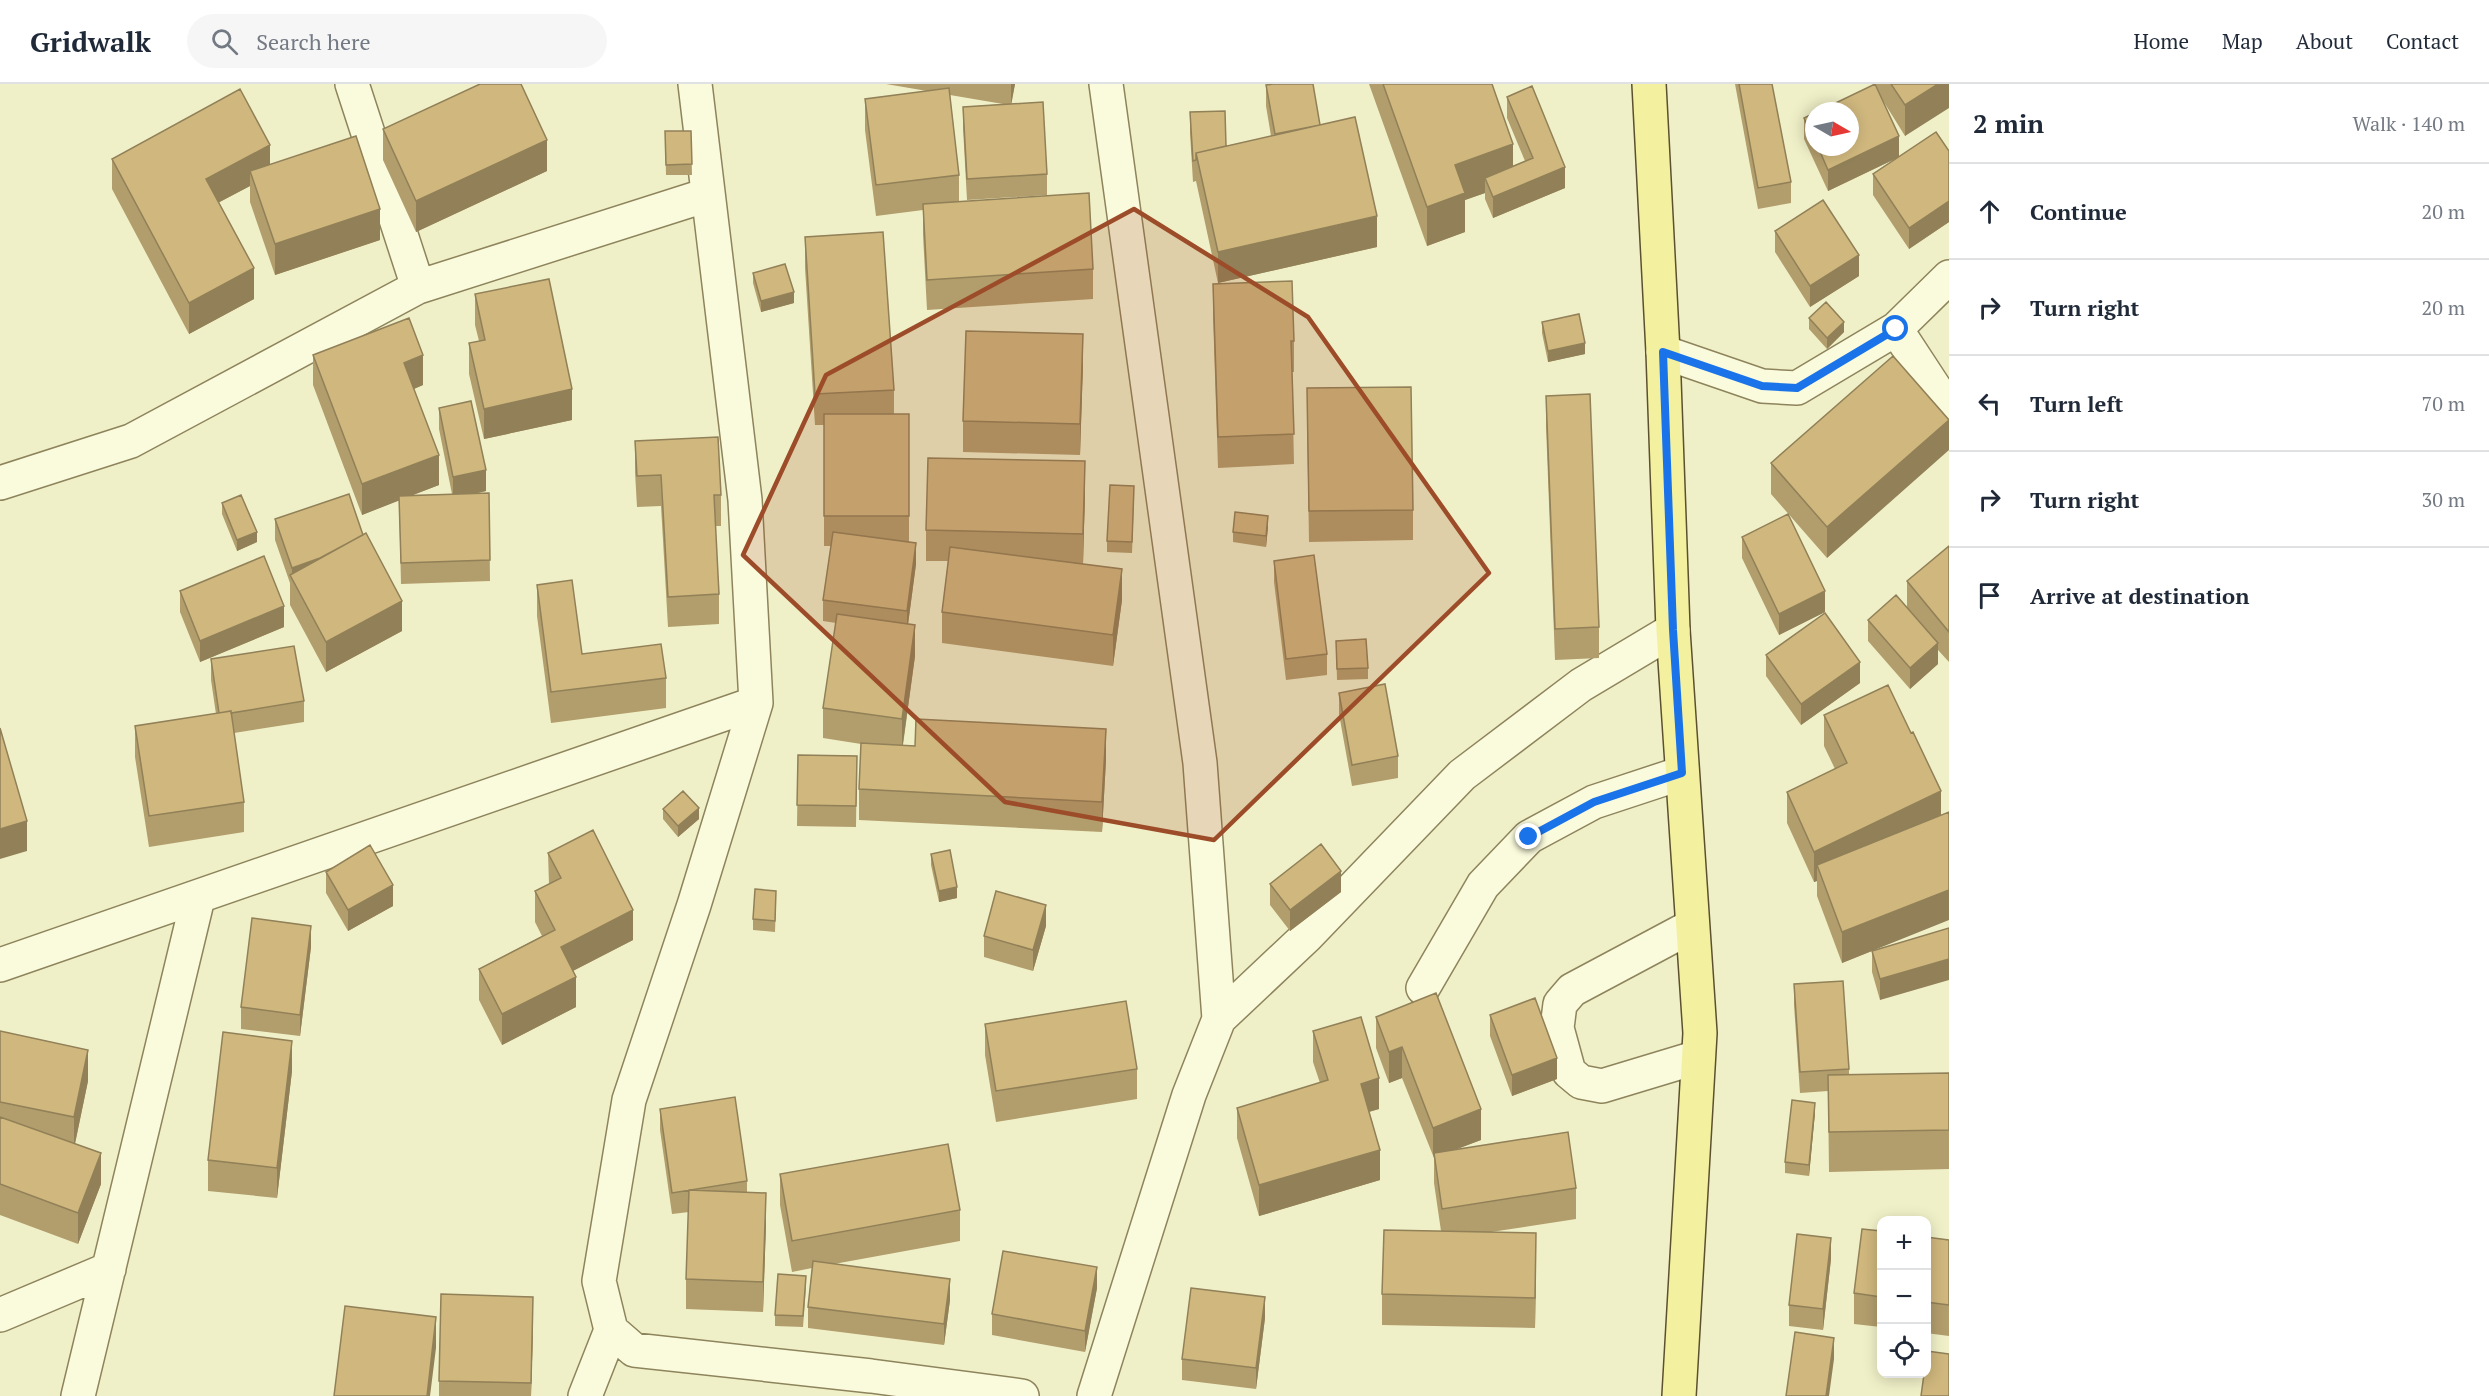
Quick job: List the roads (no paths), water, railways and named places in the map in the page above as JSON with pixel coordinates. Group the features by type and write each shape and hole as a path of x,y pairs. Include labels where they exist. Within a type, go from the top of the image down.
{"main road":[{"path":"1649,84 1663,352 1673,630 1700,1034 1679,1396"}],"street":[{"path":"352,84 418,287"},
{"path":"695,84 745,500 756,703 694,905 629,1100 599,1281 611,1330 634,1350 871,1376 1022,1396"},
{"path":"1106,84 1200,763 1219,1019"},
{"path":"0,483 131,441 418,287 707,195"},
{"path":"1663,352 1762,386 1797,388 1896,329 1949,277"},
{"path":"1896,329 1949,410"},
{"path":"1094,1396 1189,1095 1219,1019 1306,937 1462,775 1581,685 1673,630"},
{"path":"0,965 756,703"},
{"path":"1423,988 1483,885 1529,837 1594,802 1682,773"},
{"path":"78,1396 198,898"},
{"path":"1692,926 1572,990 1560,1004 1557,1028 1569,1072 1581,1082 1602,1086 1698,1057"},
{"path":"0,1315 109,1269"},
{"path":"585,1396 611,1330"}]}
